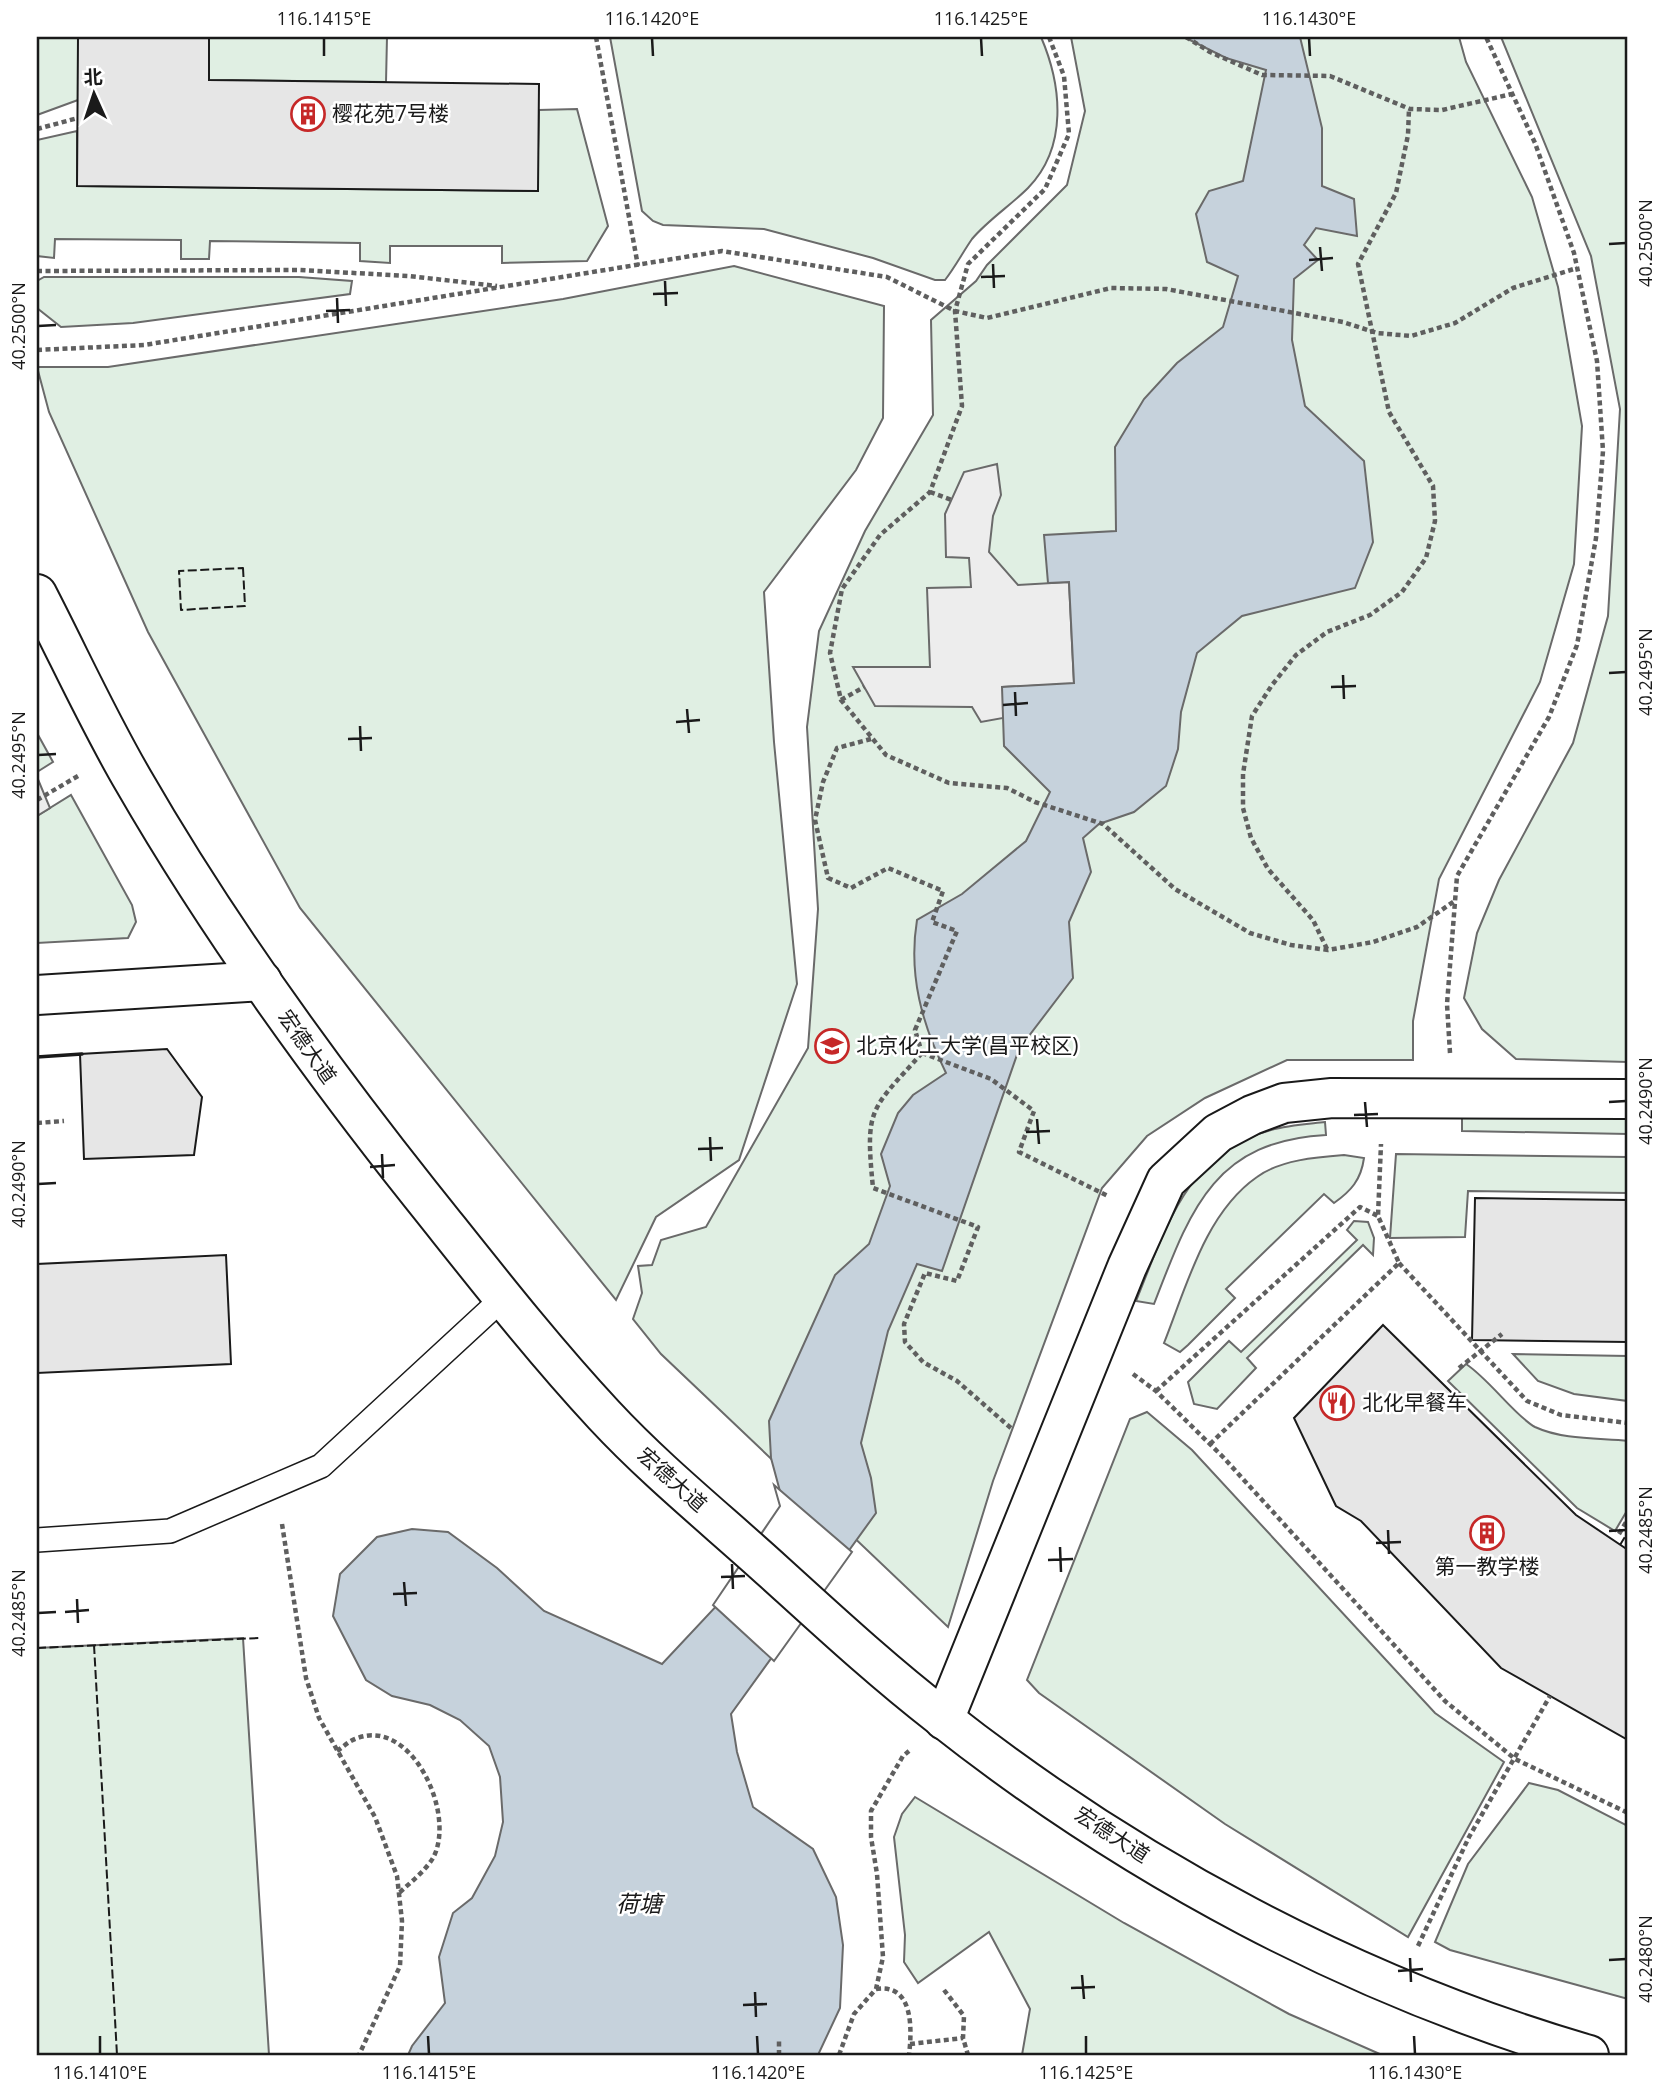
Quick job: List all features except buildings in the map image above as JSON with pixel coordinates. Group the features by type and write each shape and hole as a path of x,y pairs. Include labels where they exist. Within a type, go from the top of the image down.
{"street":[{"name":"宏德大道","path":"37,594 132,778 206,898 326,1076 503,1298 639,1451 886,1673 944,1720 1086,1820 1220,1904 1401,1989 1447,2009 1589,2055"},
{"path":"37,995 262,981"},
{"path":"944,1720 1150,1216 1166,1181 1189,1158 1218,1133 1252,1115 1284,1103 1332,1098 1628,1099"}],"lane":[{"path":"37,1540 170,1531 321,1466 503,1298"}],"path":[{"path":"596,37 638,267"},
{"path":"1049,37 1064,76 1069,134 1045,189 968,264 955,311 962,406 930,492 880,535 842,589 830,653 841,700 886,755 949,783 1007,788 1035,802 1104,824 1175,889 1250,933 1291,945 1328,950 1373,942 1417,927 1456,900"},
{"path":"1186,37 1210,52 1262,75 1330,76 1409,108 1442,110 1512,94"},
{"path":"1453,1099 1447,1004 1457,876 1549,717 1577,645 1596,538 1603,451 1597,361 1577,268 1535,143 1486,37"},
{"path":"1328,950 1313,920 1268,869 1251,838 1243,808 1243,774 1252,716 1296,655 1327,632 1370,615 1402,592 1426,558 1435,521 1433,486 1390,412 1375,332 1358,264 1396,193 1408,135 1409,108"},
{"path":"37,129 78,118"},
{"path":"37,350 144,345 638,267 722,251 887,278 955,311 987,318 1111,288 1166,289 1343,322 1375,332 1411,336 1455,323 1513,288 1577,268"},
{"path":"37,271 299,270 409,276 505,287"},
{"path":"930,492 952,500"},
{"path":"841,700 864,687"},
{"path":"872,739 837,748 822,782 815,820 828,878 851,888 888,869 943,891 932,922 957,931 915,1030 922,1053"},
{"path":"37,800 79,775"},
{"path":"922,1053 991,1079 1034,1111 1019,1152 1150,1216"},
{"path":"922,1053 883,1094 873,1111 868,1147 873,1188 978,1227 957,1281 925,1273 904,1324 905,1342 923,1362 957,1381 1049,1462"},
{"path":"1383,1098 1378,1216 1399,1263 1527,1401 1561,1415 1628,1423"},
{"path":"37,1123 64,1121"},
{"path":"1156,1391 1360,1208 1378,1216"},
{"path":"1210,1444 1399,1263"},
{"path":"1459,1368 1502,1334"},
{"path":"1095,1347 1156,1391 1210,1444 1445,1701 1515,1759 1628,1813"},
{"path":"276,1486 306,1678 319,1717 375,1817 397,1876 402,1921 400,1966 359,2055"},
{"path":"1619,1534 1628,1520"},
{"path":"1401,1989 1430,1917 1469,1837 1550,1696"},
{"path":"839,2055 854,2014 876,1989 883,1957 877,1874 871,1837 871,1811 903,1756 944,1720"},
{"path":"337,1751 356,1738 380,1737 398,1743 431,1784 440,1808 441,1834 433,1857 399,1893"},
{"path":"876,1989 885,1987 897,1993 906,2004 911,2018 909,2055"},
{"path":"944,1990 964,2016 963,2038 968,2055"},
{"path":"910,2044 963,2038"},
{"path":"779,2040 779,2055"}],"green space":[{"path":"37,37 78,37 78,100 37,115"},
{"path":"209,37 387,37 386,82 209,80"},
{"path":"610,37 1041,37 1057,96 1055,135 1041,172 1028,188 972,239 945,280 935,280 873,258 764,229 663,225 653,221 642,211"},
{"path":"1071,37 1459,37 1466,62 1532,197 1558,287 1582,426 1574,564 1540,682 1439,879 1413,1021 1413,1060 1287,1060 1205,1098 1147,1136 1102,1188 993,1481 948,1627 661,1354 633,1319 642,1293 638,1266 652,1265 661,1240 706,1227 808,1048 818,909 807,727 819,631 865,531 933,415 931,320 976,281 987,265 1067,185 1085,111"},
{"path":"1501,37 1628,37 1628,1062 1516,1059 1482,1029 1464,998 1477,933 1499,880 1573,743 1608,616 1620,409 1591,256"},
{"path":"577,109 608,226 587,261 502,263 502,246 390,246 390,263 360,261 360,243 210,241 209,259 181,259 181,240 55,239 54,258 37,256 37,140 77,131 77,186 537,191 539,110"},
{"path":"734,266 884,306 883,418 856,470 764,592 774,742 797,984 739,1160 656,1217 616,1300 300,908 148,632 49,412 37,367 108,367 563,299"},
{"path":"44,277 299,277 352,281 350,294 133,323 61,327 37,308 37,281"},
{"path":"37,733 53,762 37,772"},
{"path":"71,795 132,905 136,922 128,938 37,943 37,816"},
{"path":"1462,1115 1628,1118 1628,1134 1462,1131"},
{"path":"1325,1122 1326,1135 1288,1140 1257,1151 1231,1167 1211,1187 1194,1211 1154,1304 1136,1301 1169,1221 1199,1175 1218,1156 1242,1141 1271,1130"},
{"path":"1396,1154 1628,1157 1628,1193 1468,1191 1465,1237 1390,1238"},
{"path":"1344,1155 1364,1158 1358,1179 1350,1189 1334,1203 1324,1194 1226,1289 1235,1298 1180,1352 1164,1343 1199,1253 1224,1210 1239,1192 1257,1177 1276,1167 1299,1160"},
{"path":"1354,1221 1368,1222 1374,1238 1373,1255 1363,1245 1247,1358 1256,1368 1217,1409 1194,1404 1188,1382 1229,1341 1241,1352 1357,1240 1347,1230"},
{"path":"1513,1354 1628,1356 1628,1401 1574,1394 1538,1381"},
{"path":"1466,1364 1535,1427 1569,1436 1628,1441 1628,1509 1615,1531 1577,1508 1448,1381"},
{"path":"1147,1412 1192,1450 1435,1713 1504,1762 1408,1937 1225,1824 1039,1693 1027,1680 1130,1419"},
{"path":"243,1638 269,2055 37,2055 37,1648"},
{"path":"1529,1783 1558,1790 1628,1826 1628,1999 1450,1950 1435,1942 1468,1864"},
{"path":"915,1797 1124,1923 1289,2014 1382,2055 1022,2055 1030,2009 989,1932 918,1983 904,1962 905,1935 894,1837 902,1814"}],"shaded area":[{"path":"997,464 1001,495 993,516 989,552 1018,585 1069,582 1074,684 1003,687 1003,718 981,722 972,707 875,706 853,667 930,667 927,588 971,587 969,558 946,557 945,514 964,472"},
{"path":"37,777 50,808 37,816"}],"water":[{"name":"荷塘","path":"1184,37 1300,37 1322,128 1322,186 1354,199 1357,236 1316,228 1304,245 1318,260 1294,279 1292,340 1305,406 1364,461 1373,542 1355,588 1242,616 1197,653 1181,712 1178,749 1166,786 1134,812 1099,824 1083,838 1091,872 1069,922 1073,978 1019,1049 942,1271 917,1264 888,1331 861,1443 871,1478 876,1513 731,1714 737,1752 753,1807 813,1849 836,1897 843,1945 840,2008 818,2055 408,2055 445,2003 439,1957 453,1913 472,1898 495,1856 503,1822 500,1777 489,1746 460,1720 430,1705 392,1696 366,1680 333,1616 340,1574 377,1537 412,1529 448,1532 497,1568 544,1611 662,1664 723,1599 784,1506 771,1458 769,1421 835,1275 869,1244 890,1186 881,1154 898,1113 913,1095 946,1073 930,1036 919,999 914,960 917,920 962,894 1026,841 1050,792 1004,746 1002,687 1074,683 1069,582 1048,583 1044,535 1116,531 1115,447 1144,399 1177,363 1223,327 1238,276 1207,262 1196,214 1209,191 1243,181 1266,70 1226,58"}],"pier":[{"path":"774,1485 852,1552 774,1661 713,1605 780,1506"}],"fence":[{"path":"243,568 245,606 181,610 179,571 243,568"},
{"path":"1620,1545 1628,1532"},
{"path":"37,1648 259,1638"},
{"path":"94,1645 117,2055"}],"wall":[{"path":"37,1057 82,1054"}],"place":[{"name":"樱花苑7号楼","path":"308,114"},
{"name":"北京化工大学(昌平校区)","path":"832,1046"},
{"name":"北化早餐车","path":"1337,1403"},
{"name":"第一教学楼","path":"1487,1533"}]}
